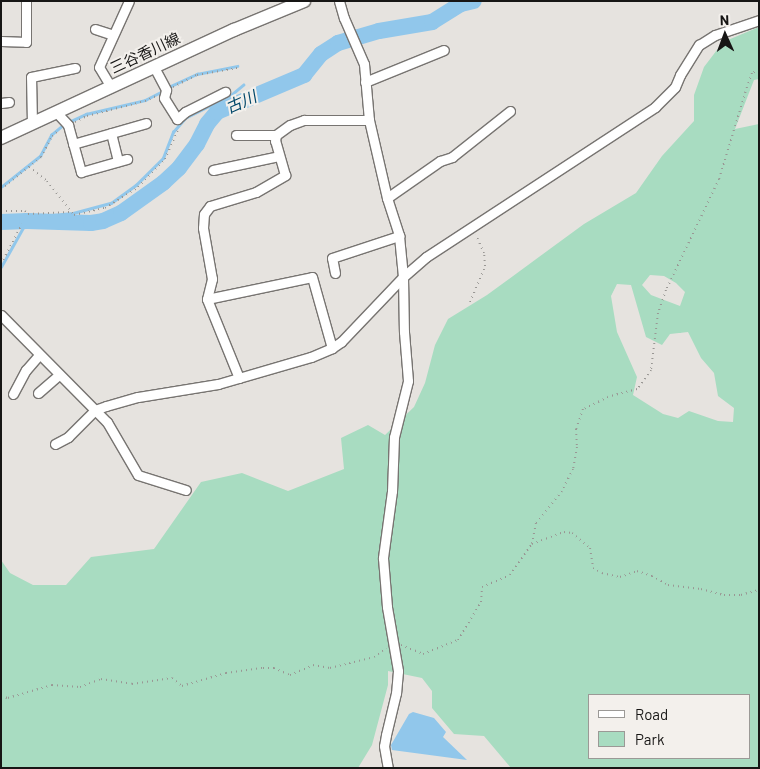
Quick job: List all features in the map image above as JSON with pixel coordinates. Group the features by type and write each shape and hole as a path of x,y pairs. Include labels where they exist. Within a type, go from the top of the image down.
{"main road":[{"name":"三谷香川線","path":"1,138 111,86 297,3"}],"street":[{"path":"1,41 26,42 26,1"},
{"path":"111,86 99,67 129,1"},
{"path":"339,1 344,18 364,64 368,120 387,198 399,236 403,277 404,332 408,381 394,437 392,491 383,558 386,599 398,681 386,736 385,752 388,768"},
{"path":"55,444 68,437 95,410 138,397 218,384 311,357 332,348 341,342 403,277 426,257 655,108 675,87 680,75 699,45 715,35 759,20"},
{"path":"96,28 113,35"},
{"path":"365,82 444,50"},
{"path":"154,67 166,90 164,98 177,119 185,112 225,92"},
{"path":"32,123 32,77 75,68"},
{"path":"387,198 440,161 452,156 510,111"},
{"path":"56,112 68,125 81,172 123,160 111,133"},
{"path":"236,135 276,135 290,125 304,120 368,120"},
{"path":"73,144 146,123"},
{"path":"239,378 207,299 212,279 203,228 204,214 215,204 256,192 285,175 274,141 276,135"},
{"path":"213,170 279,156"},
{"path":"336,273 332,258 399,236"},
{"path":"207,299 312,277 332,348"},
{"path":"2,318 107,422 138,475 186,490"},
{"path":"13,394 26,370 39,355"},
{"path":"38,393 59,375"}],"path":[{"path":"1,189 41,157 52,136 68,125 87,116 145,101 197,75 238,68"},
{"path":"1,696 8,698 52,685 80,687 101,680 132,684 172,678 182,686 226,674 263,668 274,668 290,675 313,665 330,668 374,657 393,642 423,654 458,640 481,602 482,587 510,575 532,544 536,523 562,492 573,469 577,447 576,429 583,409 608,397 637,389 651,370 658,313 666,290 719,180 752,73 759,70"},
{"path":"29,167 47,181 74,215 105,208 138,187 165,159 173,137 182,124"},
{"path":"1,211 25,211 28,214 71,212"},
{"path":"1,264 22,224"},
{"path":"470,302 485,266 484,253 471,226"},
{"path":"532,544 564,532 572,533 590,548 593,557 593,568 602,573 620,577 637,571 652,576 668,585 701,589 724,595 741,595 759,590"}],"green space":[{"path":"759,27 759,79 754,80 735,129 759,124 759,768 511,768 484,736 454,734 432,708 432,691 422,678 388,671 388,685 372,745 358,768 1,768 1,560 10,573 33,585 66,585 91,557 154,549 201,482 242,473 288,491 344,469 341,438 368,425 385,435 414,407 425,383 435,345 448,319 487,295 584,224 636,193 662,156 694,121 694,95 704,67 723,42","holes":["650,275 664,276 676,283 685,292 680,306 651,295 642,285","617,284 631,285 646,337 662,345 670,334 688,332 701,358 714,373 718,396 734,408 733,422 718,421 689,411 678,418 663,414 633,395 637,377 617,332 611,296"]}],"water":[{"path":"413,712 434,718 446,732 443,737 467,760 392,750 391,745 409,714"}],"waterway":[{"name":"古川","path":"1,222 91,223 103,221 121,213 163,183 179,168 197,144 207,124 217,112 304,75 321,54 338,43 379,31 432,22 461,4 474,1"},
{"path":"171,86 197,74 237,66"},
{"path":"1,267 29,217 73,213 111,203 136,185 163,158 173,132 185,118 231,95 243,85"},
{"path":"71,121 86,114 145,100 159,93"},
{"path":"1,187 40,156 51,135 63,125"}]}
